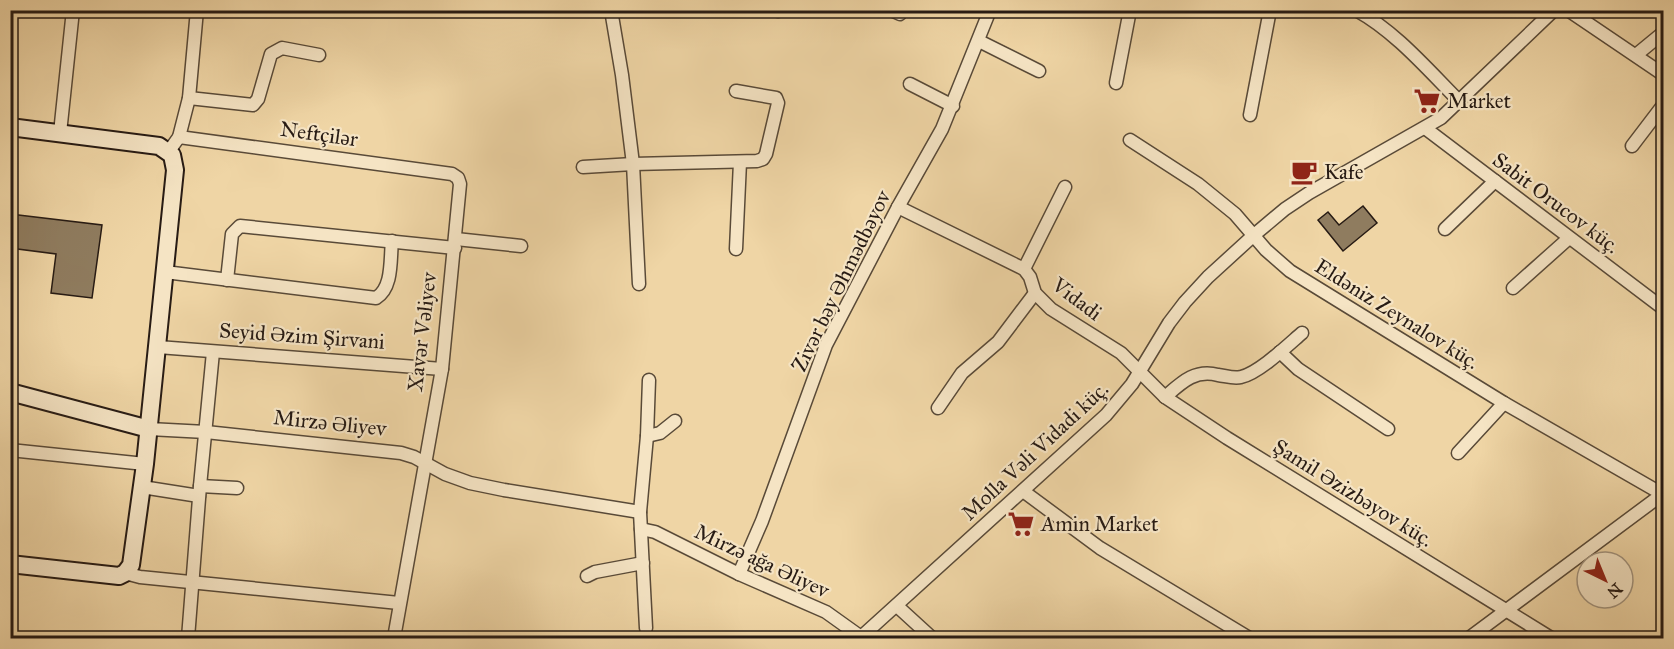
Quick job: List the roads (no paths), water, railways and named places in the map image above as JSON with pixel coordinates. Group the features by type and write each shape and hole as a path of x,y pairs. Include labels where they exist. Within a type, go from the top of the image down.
{"street":[{"path":"60,133 73,10"},
{"path":"169,151 179,137 189,98 197,10"},
{"path":"611,10 633,164 639,284"},
{"name":"Zivər bəy Əhmədbəyov","path":"739,574 762,521 826,345 953,106 990,10"},
{"path":"1116,83 1130,10"},
{"path":"1250,115 1270,10"},
{"path":"1356,10 1396,38 1460,102"},
{"name":"Molla Vəli Vidadi küç.","path":"861,638 1106,415 1132,384 1169,323 1185,302 1208,277 1254,235 1285,209 1309,193 1425,128 1460,102 1554,10"},
{"path":"1568,10 1664,75"},
{"path":"1636,55 1664,32"},
{"path":"979,41 1039,71"},
{"path":"189,98 254,105 258,99 271,54 282,48 319,55"},
{"path":"910,84 953,106"},
{"path":"583,167 740,162 763,159 778,103 776,98 770,95 736,91"},
{"path":"1632,146 1664,104"},
{"path":"10,127 159,146 169,151 174,159 175,170 149,429 131,565 125,573 119,576 109,576 10,564"},
{"name":"Sabit Orucov küç.","path":"1425,128 1664,309"},
{"name":"Neftçilər","path":"179,137 452,174"},
{"name":"Eldəniz Zeynalov küç.","path":"1130,140 1198,184 1235,214 1276,261 1290,271 1504,403 1663,494"},
{"path":"736,249 740,162"},
{"name":"Xavər Vəliyev","path":"394,639 442,369 460,184 458,178 452,174"},
{"path":"1444,229 1495,181"},
{"path":"898,207 1024,270 1065,187"},
{"path":"227,280 232,234 240,226 392,241 521,246"},
{"path":"1513,288 1569,238"},
{"name":"Seyid Əzim Şirvani","path":"165,272 376,298 387,287 392,241"},
{"name":"Vidadi","path":"1024,270 1030,277 1035,293 1051,309 1121,353 1140,372"},
{"path":"938,408 962,374 998,342 1035,293"},
{"path":"1165,397 1188,377 1210,373 1236,378 1245,377 1302,333"},
{"name":"Seyid Əzim Şirvani","path":"158,347 442,369"},
{"path":"188,639 199,491 213,352"},
{"path":"1280,352 1298,369 1388,429"},
{"name":"Şamil Əzizbəyov küç.","path":"1140,372 1165,397 1227,438 1551,639"},
{"path":"646,628 640,512 647,436 649,380"},
{"name":"Mirzə Əliyev","path":"10,392 149,429 206,432 401,453 414,457 455,479 492,488 640,512"},
{"path":"1458,453 1504,403"},
{"path":"647,436 660,433 675,421"},
{"path":"10,450 145,464"},
{"path":"142,487 199,491 237,488"},
{"path":"1023,491 1100,548 1249,639"},
{"path":"1469,639 1663,494"},
{"name":"Mirzə ağa Əliyev","path":"641,529 655,532 739,574 826,612 847,625 861,638"},
{"path":"587,576 595,572 644,563"},
{"path":"125,573 140,577 399,603"},
{"path":"897,606 932,639"}],"place":[{"name":"Market","path":"1427,101"},
{"name":"Kafe","path":"1304,172"},
{"name":"Amin Market","path":"1021,524"}]}
